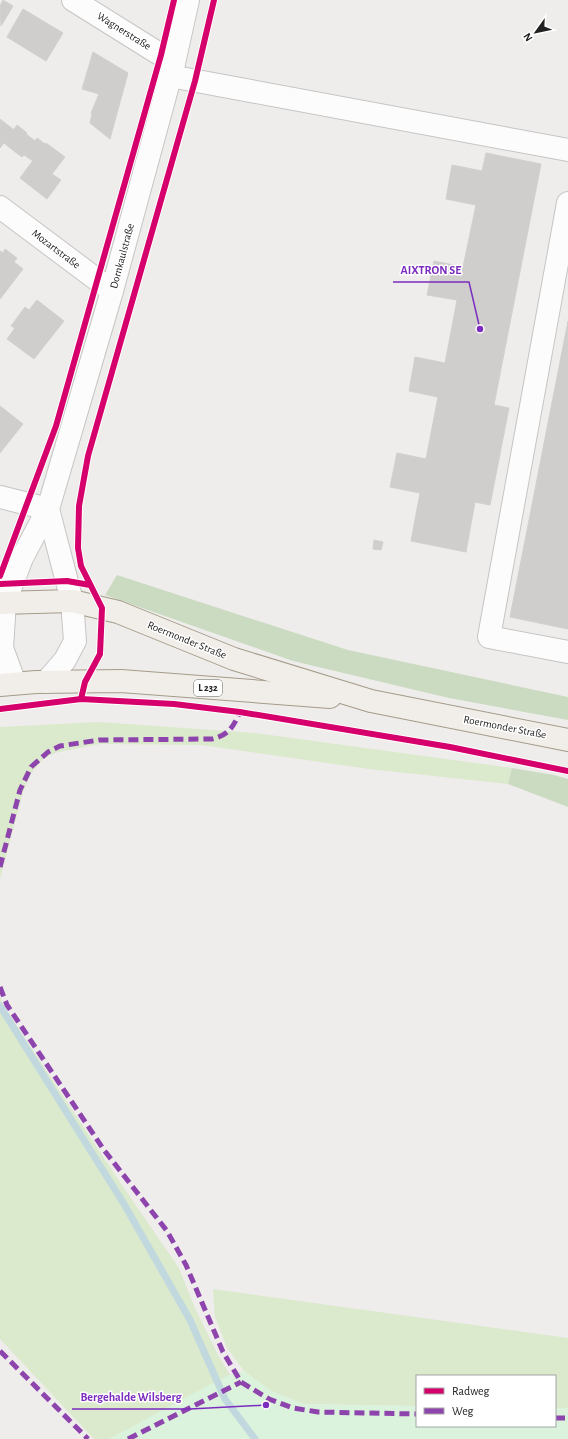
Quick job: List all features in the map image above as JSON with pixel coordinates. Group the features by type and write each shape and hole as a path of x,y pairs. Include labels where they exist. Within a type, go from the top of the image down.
{"main road":[{"name":"Roermonder Straße","path":"2,603 72,601 118,612 234,658 371,701 568,740"},
{"name":"Roermonder Straße","path":"7,684 121,681 371,701"}],"street":[{"name":"Wagnerstraße","path":"73,0 172,70"},
{"name":"Dornkaulstraße","path":"7,684 2,648 2,603 22,558 48,510 112,291 172,70 188,0"},
{"path":"172,70 568,150"},
{"path":"568,203 489,637 568,652"},
{"name":"Mozartstraße","path":"0,207 112,291"},
{"path":"0,497 48,510 72,601 75,641 65,660 46,682"}],"green space":[{"path":"117,575 348,650 568,697 568,720 449,698 293,661 105,595"},
{"path":"99,722 255,733 512,768 508,784 369,769 201,745 100,744 64,751 55,753 43,759 31,774 24,789 0,879 0,727"},
{"path":"512,768 554,775 568,779 568,807 508,784"},
{"path":"0,997 4,1006 117,1178 179,1268 195,1308 218,1355 230,1375 109,1439 94,1439 0,1339"},
{"path":"213,1289 568,1338 568,1408 556,1408 556,1375 416,1375 416,1406 304,1404 271,1391 244,1371 227,1348 215,1317"},
{"path":"244,1371 271,1391 304,1404 416,1406 416,1427 556,1427 556,1408 568,1408 568,1439 109,1439 230,1375"}],"building":[{"path":"3,0 13,6 1,26 0,6"},
{"path":"23,9 63,33 46,61 7,37"},
{"path":"93,52 128,73 110,139 90,123 91,113 99,94 82,89"},
{"path":"0,119 14,130 0,148"},
{"path":"17,125 27,133 14,151 4,143"},
{"path":"26,134 35,141 22,157 14,151"},
{"path":"37,138 45,144 33,161 24,155"},
{"path":"46,143 65,157 52,174 61,180 47,199 20,178"},
{"path":"486,153 541,164 494,405 509,408 490,505 475,502 466,552 411,541 420,493 390,487 397,453 426,459 438,397 409,391 415,357 445,363 457,300 427,295 434,261 463,267 476,205 446,199 452,165 482,171"},
{"path":"5,249 17,258 14,262 23,269 0,299 0,251 3,253"},
{"path":"37,300 64,321 34,359 7,339 15,328 11,326 25,307 29,310"},
{"path":"568,321 568,629 510,617"},
{"path":"0,406 23,424 0,453"},
{"path":"374,540 383,542 381,550 373,549"}],"waterway":[{"path":"0,1006 124,1204 190,1320 225,1399 255,1439"}],"marked path":[{"path":"0,867 20,790 31,767 48,752 60,746 99,740 212,739 223,735 230,730 240,712"},
{"path":"0,987 7,1005 104,1150 167,1231 186,1265 223,1352 241,1382 269,1399 293,1408 318,1412 416,1414"},
{"path":"0,1351 88,1439"},
{"path":"128,1439 241,1382"},
{"path":"556,1418 568,1418"}],"cycle path":[{"path":"0,576 56,426 161,55 174,0"},
{"path":"81,699 85,682 100,654 102,608 81,566 78,548 79,506 88,456 195,81 214,0"},
{"path":"0,584 67,581 90,585"},
{"path":"0,709 81,699 174,704 240,712 450,747 568,771"}],"place":[{"name":"AIXTRON SE","path":"480,329"},
{"name":"Bergehalde Wilsberg","path":"266,1405"}]}
